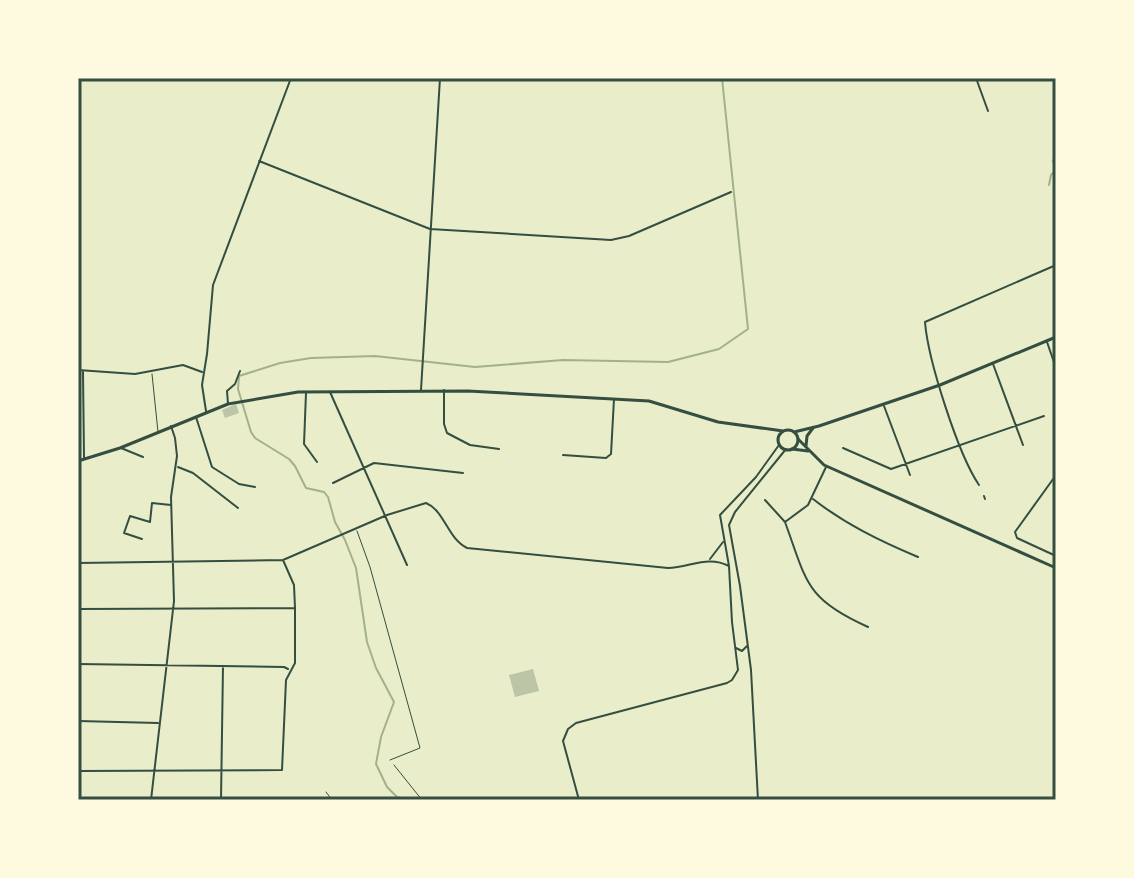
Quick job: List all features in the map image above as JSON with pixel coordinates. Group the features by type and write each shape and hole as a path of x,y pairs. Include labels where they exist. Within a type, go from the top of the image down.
{"main road":[{"path":"78,461 120,448 236,401 330,391 444,390 614,398 657,402 718,422 794,432 940,385 1056,337"},
{"path":"792,449 798,438 811,428"},
{"path":"808,449 807,436 811,428"},
{"path":"769,429 778,438 779,445 786,449 808,449"},
{"path":"778,438 783,431"},
{"path":"794,432 827,466 1056,568"}],"street":[{"path":"206,411 202,385 210,298 215,277 291,78"},
{"path":"421,390 440,78"},
{"path":"976,78 988,111"},
{"path":"259,161 430,229 611,240 629,236 731,192"},
{"path":"979,485 967,467 940,385 925,326 926,319 1056,265"},
{"path":"1046,341 1056,368"},
{"path":"993,363 1023,445"},
{"path":"78,370 135,374 183,365 203,373"},
{"path":"83,371 84,459"},
{"path":"228,404 227,391 235,384 240,371"},
{"path":"444,390 447,433 470,445 499,449"},
{"path":"330,391 407,565"},
{"path":"306,392 304,444 317,462"},
{"path":"563,455 606,458 611,454 614,398"},
{"path":"884,405 910,475"},
{"path":"196,416 212,467 239,484 255,487"},
{"path":"843,448 891,469 1044,416"},
{"path":"151,800 173,609 172,485 177,466 171,426"},
{"path":"579,800 563,745 568,729 595,717 730,682 740,670 735,647 729,566 720,518 779,445"},
{"path":"120,448 143,457"},
{"path":"757,799 755,709 740,586 729,530 735,512 786,449"},
{"path":"333,483 374,463 463,473"},
{"path":"177,466 193,473 238,508"},
{"path":"785,522 802,511 812,498 827,466"},
{"path":"1056,475 1015,532 1017,538 1056,556"},
{"path":"752,481 755,487"},
{"path":"812,498 868,535 918,557"},
{"path":"733,500 742,503"},
{"path":"765,500 785,522 803,573 819,598 830,608 868,627"},
{"path":"142,539 124,533 130,516 150,522 152,503 172,505"},
{"path":"78,563 283,560 421,503 432,505 458,543 467,548 668,568 709,560 729,566"},
{"path":"726,507 735,512"},
{"path":"709,560 723,541"},
{"path":"1038,561 1045,551"},
{"path":"78,771 282,770 286,680 295,663 294,585 283,560"},
{"path":"78,609 295,608"},
{"path":"735,647 742,651 748,644"},
{"path":"78,664 284,667 290,670"},
{"path":"221,800 223,666"},
{"path":"78,721 159,723"}],"lane":[{"path":"152,371 158,432"},
{"path":"356,529 370,567 420,748 390,760"}],"path":[{"path":"390,760 422,800"},
{"path":"326,792 332,800"}],"building":[{"path":"236,404 239,413 225,418 222,410"},
{"path":"533,669 539,691 515,697 509,675"}],"waterway":[{"path":"410,800 397,797 387,787 376,764 381,737 394,702 376,668 367,642 356,568 335,522 328,497 324,492 306,488 289,459 255,438 238,389 239,376 280,363 311,358 375,356 475,367 563,360 668,362 719,349 748,329 722,78"},
{"path":"1056,153 1053,161 1056,168"},
{"path":"1049,185 1051,175 1056,170"}]}
